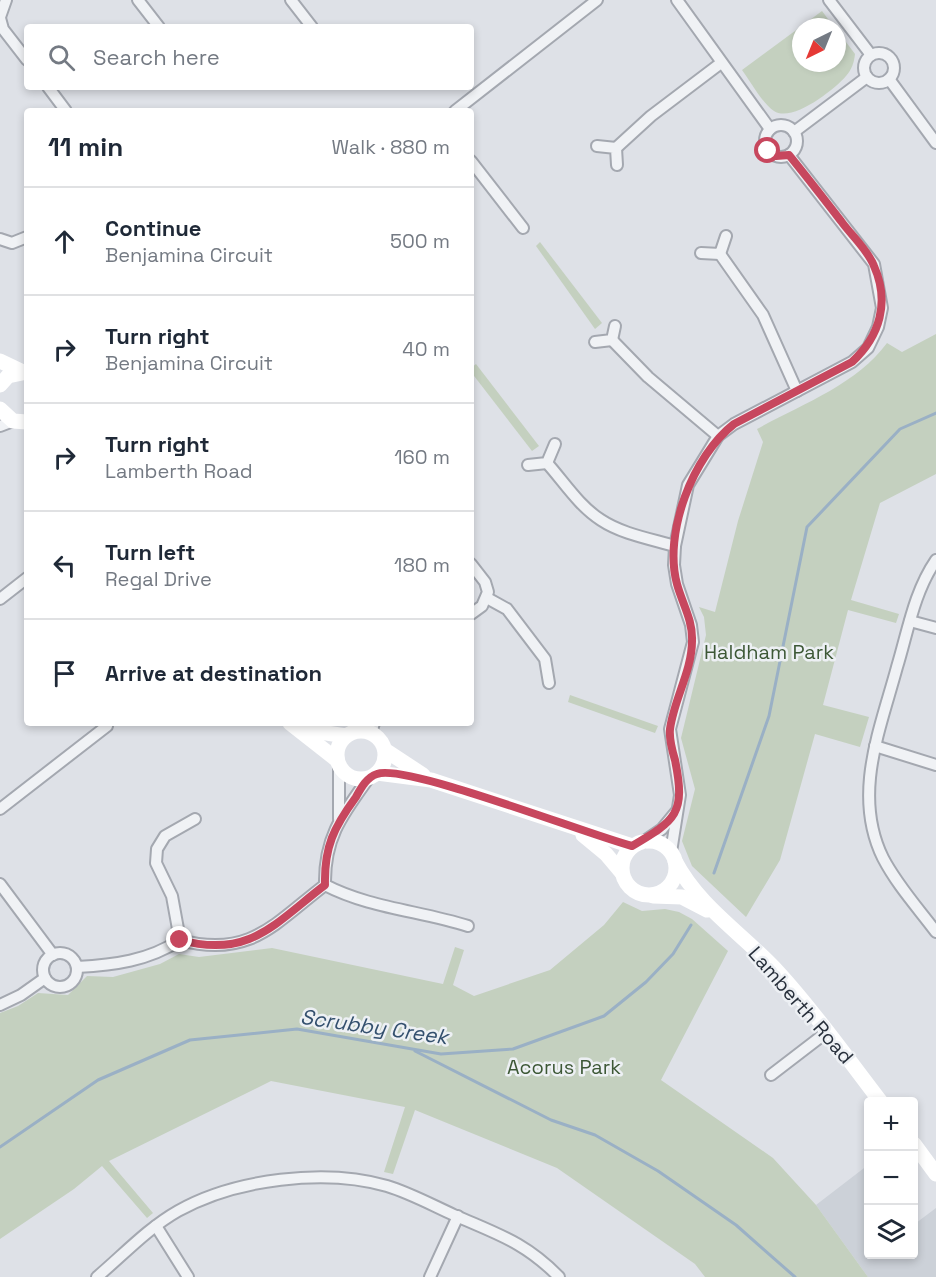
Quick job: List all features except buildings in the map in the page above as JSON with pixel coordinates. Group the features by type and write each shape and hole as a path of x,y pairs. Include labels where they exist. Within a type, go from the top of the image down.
{"street":[{"path":"6,0 0,17 3,29 24,56"},
{"path":"138,0 157,24"},
{"path":"291,0 310,24"},
{"path":"459,108 597,0"},
{"path":"677,0 770,129"},
{"path":"829,0 871,55"},
{"path":"880,53 893,61 894,71 889,79 875,82 867,77 864,68 871,55 880,53"},
{"path":"597,146 616,148 651,116 722,63"},
{"path":"794,132 867,77"},
{"path":"889,79 936,143"},
{"path":"50,90 64,108"},
{"path":"785,126 794,132 796,147 789,155 776,156 768,151 766,137 770,129 785,126"},
{"path":"616,148 617,165"},
{"path":"651,896 666,890 671,884 676,869 673,856 680,795 670,729 693,642 691,625 677,584 674,565 675,546 688,484 718,436 734,424 852,362 867,348 878,327 882,308 881,288 874,264 789,155"},
{"path":"474,165 523,228"},
{"path":"720,254 726,236"},
{"path":"0,239 12,243 24,238"},
{"path":"702,253 720,254"},
{"path":"720,254 763,315 797,391"},
{"path":"612,340 615,326"},
{"path":"612,340 648,377 718,436"},
{"path":"595,342 612,340"},
{"path":"0,360 24,372"},
{"path":"0,385 8,376 24,372"},
{"path":"0,409 18,423"},
{"path":"547,463 555,444"},
{"path":"547,463 581,504 601,520 619,530 675,546"},
{"path":"528,465 547,463"},
{"path":"936,560 917,596 868,776 868,802 873,829 882,857 896,880 936,932"},
{"path":"474,568 485,582 487,598"},
{"path":"0,599 24,580"},
{"path":"474,611 487,598"},
{"path":"487,598 507,609 545,659 549,683"},
{"path":"910,621 936,628"},
{"path":"0,809 106,726"},
{"name":"Lamberth Road","path":"294,726 338,763 351,777 373,776 431,780"},
{"name":"Lamberth Road","path":"300,726 346,736 372,728 385,750 431,780 576,830 637,844 658,843 673,856 684,878 715,915 778,972 878,1097"},
{"path":"339,819 338,747 346,736"},
{"path":"875,746 936,765"},
{"path":"325,885 324,862 339,819 385,759 385,750"},
{"path":"622,873 623,858 637,844 662,829 677,810"},
{"path":"180,940 172,896 156,863 157,849 165,836 195,819"},
{"name":"Lamberth Road","path":"576,830 606,854 622,873 624,881 636,892 651,896 682,897 715,915"},
{"path":"0,884 53,955"},
{"path":"77,967 113,965 140,958 167,948 180,940 200,946 222,945 253,938 275,927 325,885"},
{"path":"325,885 348,897 432,915 468,926"},
{"path":"53,955 68,955 77,967 76,978 69,985 53,986 45,978 45,962 53,955"},
{"path":"0,1005 21,995 45,978"},
{"path":"771,1075 827,1032"},
{"path":"918,1149 936,1174"},
{"path":"97,1277 156,1226 200,1200 227,1191 284,1180 325,1177 385,1185 458,1216 517,1242 542,1259 559,1277"},
{"path":"430,1277 458,1216"},
{"path":"156,1226 188,1277"}],"shaded area":[{"path":"864,1168 864,1259 918,1259 918,1222 936,1208 936,1277 868,1277 816,1205"}],"green space":[{"path":"822,11 827,18 813,18"},
{"path":"792,33 792,72 846,72 846,42 855,54 851,68 840,82 812,103 791,113 782,114 774,111 761,98 742,70"},
{"path":"540,242 602,323 595,329 536,246"},
{"name":"Haldham Park","path":"936,334 936,474 880,503 851,600 899,614 896,623 848,610 823,705 869,717 860,747 815,734 780,860 746,917 692,866 682,841 695,789 681,738 706,635 704,617 699,607 715,612 738,521 763,442 757,429 844,382 860,371 887,343 902,352"},
{"path":"476,364 539,446 532,451 474,376"},
{"path":"570,695 658,726 655,733 568,702"},
{"name":"Acorus Park","path":"623,902 642,911 665,909 679,912 692,919 728,951 661,1080 773,1158 816,1205 868,1277 705,1277 695,1264 557,1168 415,1110 393,1174 384,1172 405,1107 271,1081 109,1161 153,1213 147,1218 102,1166 74,1189 0,1239 0,1013 18,1006 38,993 68,995 87,976 113,977 160,964 179,954 199,957 272,948 443,984 455,947 464,950 453,985 474,996 550,970 604,925"}],"waterway":[{"name":"Scrubby Creek","path":"714,873 769,716 807,527 900,429 936,413"},
{"name":"Scrubby Creek","path":"0,1147 98,1080 190,1040 297,1029 441,1054 513,1049 604,1016 646,982 673,954 691,925"},
{"path":"415,1051 551,1120 595,1135 658,1171 736,1225 795,1277"}],"route":[{"path":"180,940 200,946 222,945 253,938 275,927 291,914 325,885 324,862 339,819 368,778 377,773 431,780 576,830 632,846 662,829 677,810 680,795 670,742 670,729 693,642 691,625 677,584 674,565 675,546 688,484 718,436 734,424 852,362 867,348 878,327 882,308 881,288 874,264 789,155 781,157 768,151"}]}
